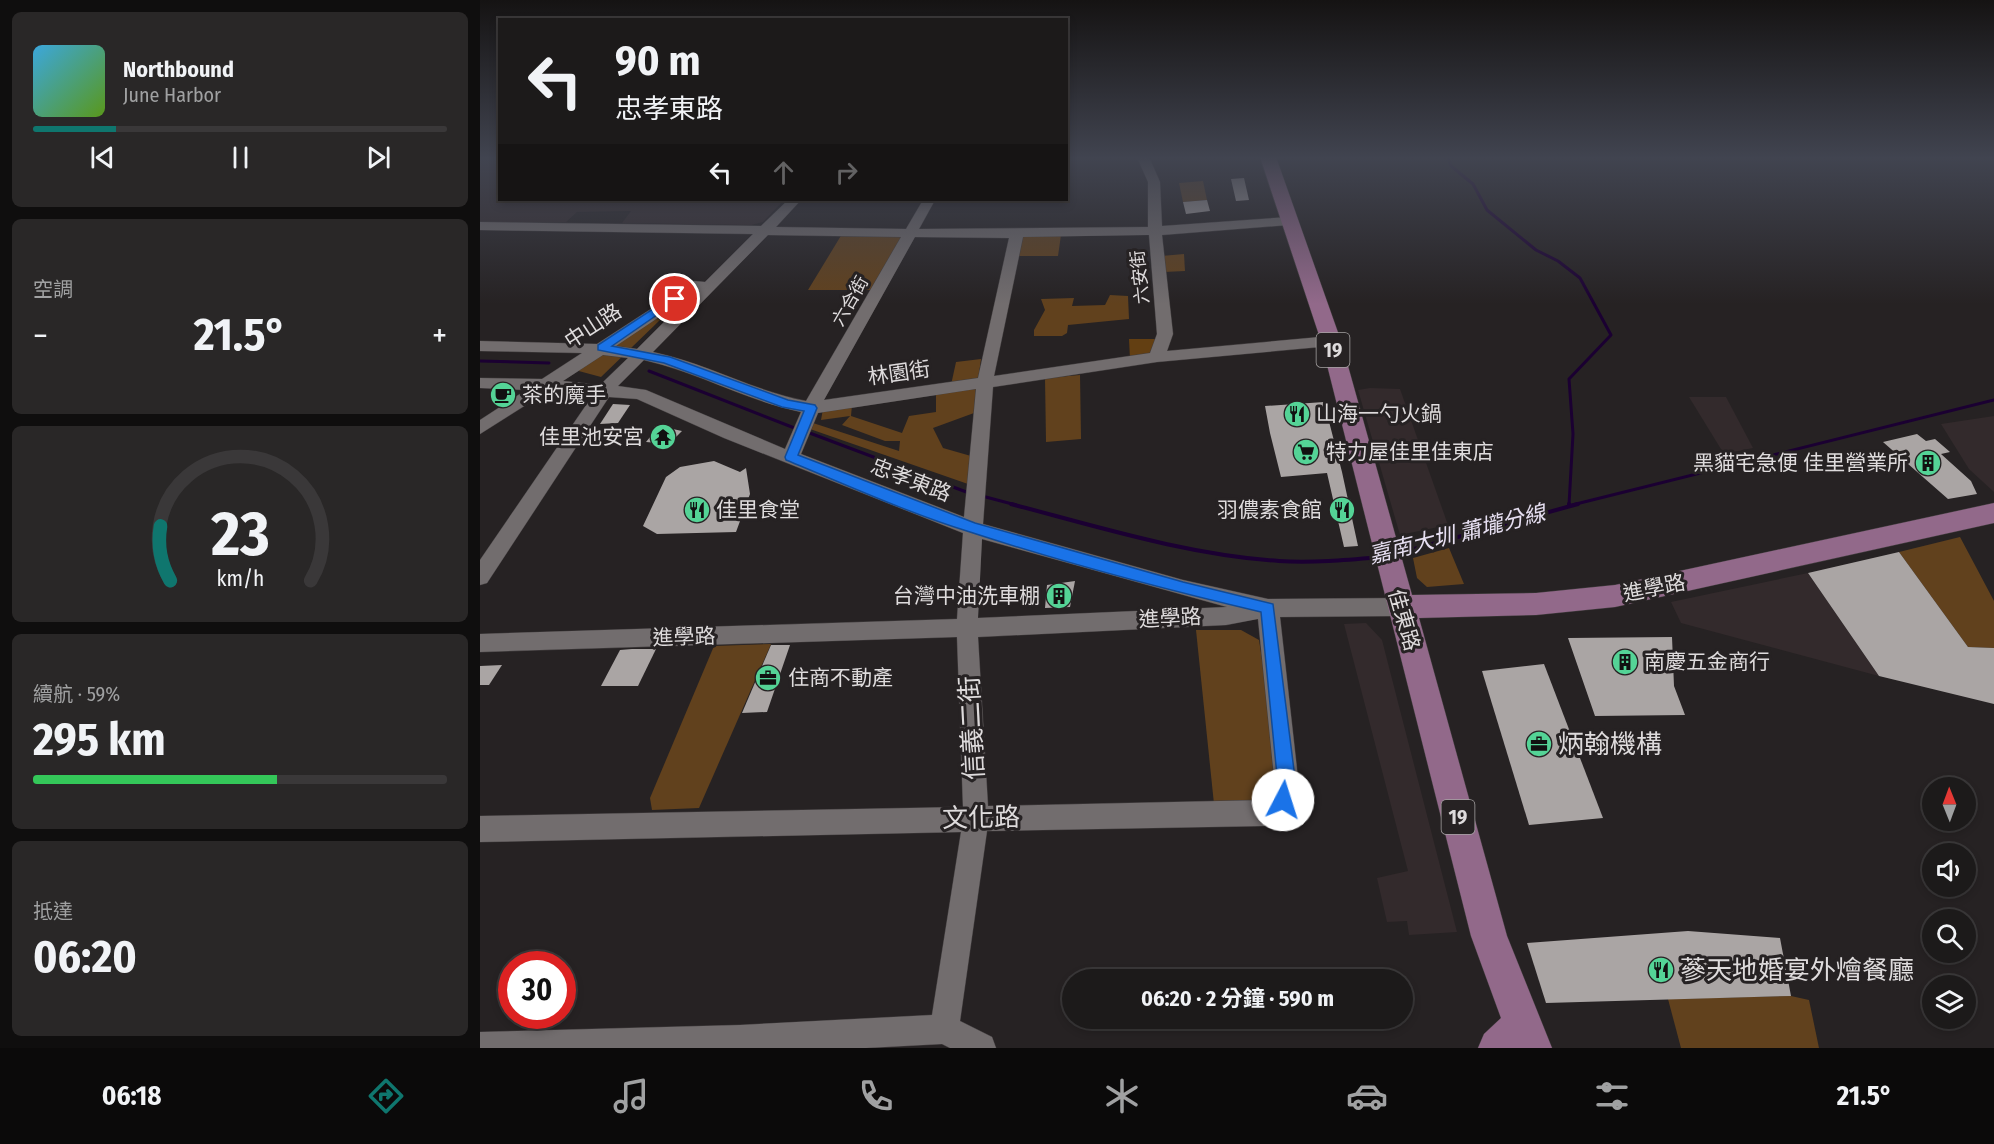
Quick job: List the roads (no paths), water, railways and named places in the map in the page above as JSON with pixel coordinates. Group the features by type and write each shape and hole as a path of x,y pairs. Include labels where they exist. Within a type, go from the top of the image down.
{"main road":[{"name":"佳東路","path":"1284,206 1331,341 1517,1040"},
{"name":"進學路","path":"1400,607 1536,604 1633,594 1939,523 1994,513"}],"street":[{"path":"480,577 604,390 789,206"},
{"name":"六合街","path":"791,457 808,415 926,206"},
{"name":"六安街","path":"1154,206 1165,334 1157,357"},
{"path":"480,226 1017,233 1155,231 1289,221"},
{"path":"986,383 999,310 1017,233"},
{"name":"中山路","path":"480,428 732,263"},
{"name":"林園街","path":"480,346 602,347 640,354 666,360 786,404 808,415 986,383 1157,357 1331,341"},
{"name":"忠孝東路","path":"480,383 544,385 640,394 730,434 972,528 1183,588 1268,608"},
{"name":"信義二街","path":"944,1029 976,818 967,628 972,528 986,383"},
{"name":"進學路","path":"480,644 967,628 1226,616 1268,608 1400,607"},
{"name":"文化路","path":"480,829 1264,813 1275,809 1283,800 1287,786 1268,608"},
{"path":"480,1047 823,1042 944,1029 981,1048"}],"waterway":[{"path":"1485,206 1536,250 1558,261 1580,278 1611,335 1569,379 1573,434 1569,505"},
{"name":"嘉南大圳 蕭壠分線","path":"480,361 549,363"},
{"name":"嘉南大圳 蕭壠分線","path":"649,371 797,429"},
{"name":"嘉南大圳 蕭壠分線","path":"1572,505 1994,400"},
{"name":"嘉南大圳 蕭壠分線","path":"807,432 969,493"},
{"name":"嘉南大圳 蕭壠分線","path":"982,496 1016,505"},
{"name":"嘉南大圳 蕭壠分線","path":"1011,504 1144,539 1245,558 1304,562 1380,557"},
{"name":"嘉南大圳 蕭壠分線","path":"1396,554 1578,504"}],"place":[{"name":"茶的魔手","path":"503,395"},
{"name":"山海一勺火鍋","path":"1297,414"},
{"name":"佳里池安宮","path":"663,437"},
{"name":"特力屋佳里佳東店","path":"1306,452"},
{"name":"黑貓宅急便 佳里營業所","path":"1928,463"},
{"name":"佳里食堂","path":"697,510"},
{"name":"羽儂素食館","path":"1342,510"},
{"name":"台灣中油洗車棚","path":"1059,596"},
{"name":"南慶五金商行","path":"1625,662"},
{"name":"住商不動產","path":"768,678"},
{"name":"炳翰機構","path":"1539,744"},
{"name":"蔘天地婚宴外燴餐廳","path":"1661,970"}]}
